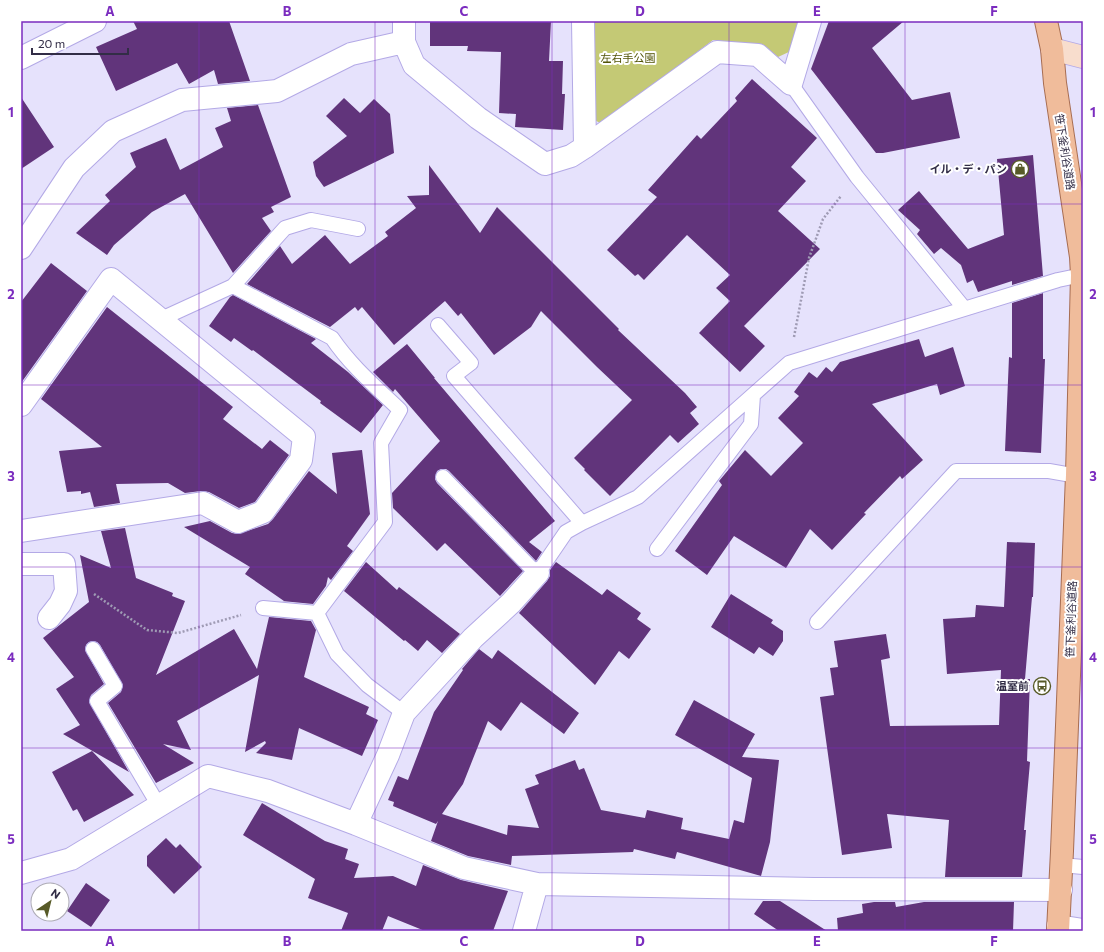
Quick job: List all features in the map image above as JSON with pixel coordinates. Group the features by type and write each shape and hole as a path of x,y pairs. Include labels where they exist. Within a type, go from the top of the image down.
{"main road":[{"name":"笹下釜利谷道路","path":"1046,21 1052,49 1055,82 1082,263 1080,476 1058,928"}],"street":[{"path":"21,58 95,21"},
{"path":"583,21 585,147"},
{"path":"21,248 74,168 113,131 182,100 277,91 351,54 404,31 414,65 478,118 545,164 571,156 585,147 717,52 758,55 791,84 810,21"},
{"path":"1052,49 1083,57"},
{"path":"21,405 111,279 304,437 302,460 264,512 238,522 203,502 21,531"},
{"path":"21,564 64,564 66,591 48,618"},
{"path":"356,824 388,755 404,713 473,638 511,603 537,573"},
{"path":"21,873 72,859 208,776 268,791 356,824 464,868 537,884 822,889 1061,890"},
{"path":"524,931 537,884"},
{"path":"1058,928 1083,930"}],"lane":[{"path":"791,84 857,177 964,308"},
{"path":"161,319 233,286 285,228 311,220 358,229"},
{"path":"442,477 537,573 566,532 638,497 789,363 1058,280 1082,263"},
{"path":"233,286 332,338 342,353 400,410 381,443 385,522 318,613"},
{"path":"438,325 471,362 454,376 582,523"},
{"path":"657,549 751,424 753,395"},
{"path":"817,622 956,471 1049,471 1080,476"},
{"path":"263,608 318,613"},
{"path":"318,613 337,654 367,685 404,713"},
{"path":"94,649 115,686 97,701 159,806"},
{"path":"1062,865 1083,867"}],"path":[{"path":"789,363 809,258 823,219 857,177"},
{"path":"63,597 72,602 89,591 147,630 178,634 263,608"}],"green space":[{"name":"左右手公園","path":"593,21 799,21 791,51 778,57 764,45 713,40 602,124 587,116"}],"building":[{"path":"133,21 229,21 250,81 218,84 214,70 189,84 177,63 116,91 96,47 137,29"},
{"path":"430,21 551,21 549,61 563,61 562,94 565,94 563,130 515,127 516,114 499,113 501,52 467,51 468,46 430,46"},
{"path":"829,21 904,21 872,48 912,100 950,92 960,138 883,153 876,153 811,69"},
{"path":"752,79 817,138 791,167 806,181 778,211 820,249 744,326 765,346 740,372 699,333 730,301 716,288 730,275 687,235 644,280 638,274 635,276 607,250 657,197 648,190 697,135 701,139 737,101 735,98"},
{"path":"21,97 54,147 21,169"},
{"path":"344,98 360,113 374,99 390,114 394,153 324,187 316,176 313,162 347,136 326,116"},
{"path":"258,105 291,197 271,207 274,212 262,218 271,231 233,273 185,194 152,212 114,245 107,255 76,233 110,201 105,195 136,167 130,153 166,138 180,170 223,147 215,128 231,121 227,108"},
{"path":"1033,155 1043,276 1012,285 1012,281 978,292 973,280 967,283 961,265 941,248 934,254 917,234 920,230 898,210 919,191 968,249 1004,235 997,159"},
{"path":"429,165 480,233 497,207 619,329 618,330 685,393 697,407 690,413 699,424 678,443 670,435 610,496 574,458 632,400 541,311 531,327 494,355 461,313 458,316 445,301 394,345 362,307 358,311 355,307 330,327 247,284 280,246 292,264 325,235 350,264 388,236 385,232 416,208 407,196 429,195"},
{"path":"51,263 87,291 21,383 21,302"},
{"path":"1043,293 1043,359 1045,359 1041,453 1005,451 1009,357 1012,358 1012,303"},
{"path":"233,295 316,339 311,343 348,372 383,405 361,433 253,350 252,351 234,338 231,342 209,326"},
{"path":"107,307 233,407 223,419 262,449 270,440 289,455 255,502 239,508 209,492 201,491 185,493 168,483 116,484 120,503 94,507 90,492 81,494 81,491 67,492 59,451 102,447 41,399"},
{"path":"919,339 925,357 953,347 965,386 940,395 937,384 872,404 923,460 902,479 900,476 864,513 866,514 832,550 810,529 786,568 734,536 707,575 675,551 722,485 719,481 745,450 771,476 803,443 778,418 799,396 794,392 809,372 817,378 826,367 832,372 840,362"},
{"path":"407,344 555,521 529,542 542,552 536,561 449,471 446,469 441,469 437,471 435,479 437,483 523,571 500,596 445,543 437,551 393,508 392,493 440,441 395,389 393,392 373,372"},
{"path":"362,450 370,514 347,546 353,551 331,580 328,577 326,586 313,604 282,601 284,601 245,574 250,567 184,527 210,521 232,533 238,534 268,524 309,471 337,494 332,453"},
{"path":"125,528 136,578 173,593 172,596 185,601 156,675 234,629 257,669 269,617 311,621 316,630 304,677 369,707 366,714 378,720 362,756 299,728 292,760 256,753 266,743 265,741 245,752 259,675 177,721 191,750 163,744 194,763 156,783 108,703 121,692 123,685 100,645 93,641 86,645 85,650 104,684 91,695 89,702 129,772 63,734 80,725 56,689 74,677 43,638 89,602 80,555 111,568 101,531"},
{"path":"1007,542 1035,543 1033,597 1025,679 1030,679 1027,761 1030,762 1024,830 1026,830 1022,877 945,877 949,820 887,814 892,848 842,855 820,697 834,695 830,668 838,667 834,641 886,634 890,658 881,660 890,726 999,725 1001,670 947,674 943,619 975,617 976,605 1004,607"},
{"path":"366,562 397,590 399,587 460,634 442,653 427,640 418,651 344,591"},
{"path":"556,562 602,595 607,589 641,613 637,619 651,629 629,659 619,651 595,685 519,613 547,581 550,576 550,570"},
{"path":"731,594 773,620 771,623 783,631 783,641 773,656 759,647 754,654 711,627"},
{"path":"479,649 492,659 498,650 579,713 564,734 521,702 501,731 488,721 463,784 442,814 507,835 508,825 539,828 525,789 539,784 535,775 575,760 579,770 584,768 601,810 645,818 647,810 683,818 681,829 729,839 734,820 744,823 752,778 675,735 694,700 755,734 742,757 779,760 770,842 761,876 677,852 675,859 634,849 633,852 512,856 511,865 468,856 431,841 438,821 436,824 393,806 394,802 388,800 398,776 408,780 434,712 463,670 462,669"},
{"path":"92,751 134,795 84,822 77,809 73,811 52,772"},
{"path":"262,803 325,841 348,849 345,859 359,864 354,878 393,876 416,886 423,865 461,880 508,891 493,931 425,931 388,916 382,931 341,931 348,913 308,898 315,879 243,835"},
{"path":"166,838 176,848 180,844 202,867 174,894 147,866 147,856"},
{"path":"86,883 110,900 91,927 70,913 70,907"},
{"path":"763,901 780,901 827,931 779,931 754,914"},
{"path":"874,902 895,902 896,907 924,902 1014,902 1013,931 838,931 837,918 863,913 862,904"}],"place":[{"name":"イル・デ・パン","path":"1020,169"},
{"name":"温室前","path":"1042,686"}]}
